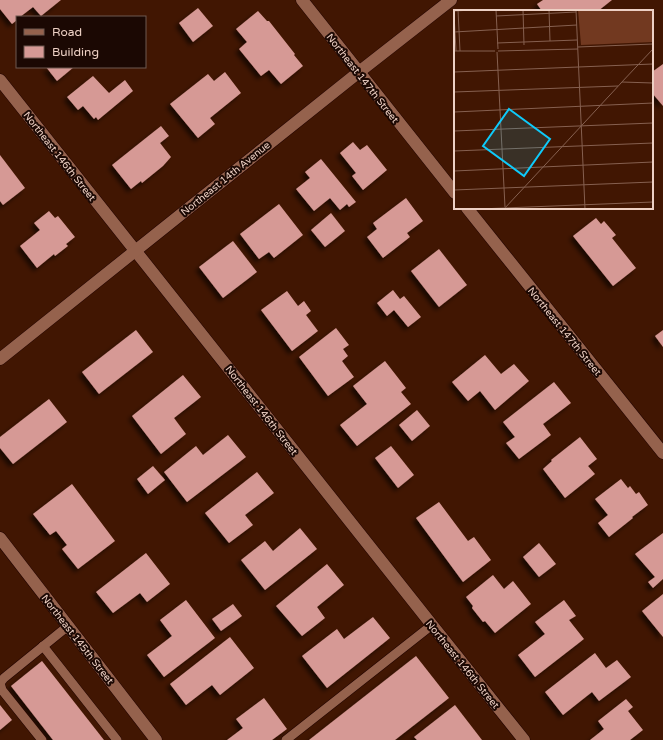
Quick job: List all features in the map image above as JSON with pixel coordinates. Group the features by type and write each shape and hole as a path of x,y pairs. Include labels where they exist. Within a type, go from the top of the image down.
{"street":[{"name":"Northeast 147th Street","path":"302,0 454,192"},
{"name":"Northeast 14th Avenue","path":"0,359 135,250 451,0"},
{"name":"Northeast 146th Street","path":"0,80 524,740"},
{"name":"Northeast 147th Street","path":"468,209 663,453"},
{"name":"Northeast 145th Street","path":"0,538 156,740"}],"lane":[{"path":"286,740 432,625"},
{"path":"42,740 2,690 0,683 4,678 68,626"},
{"path":"43,646 117,740"}],"building":[{"path":"0,0 61,0 41,16 33,7 21,16 16,16 16,21 12,24 0,9"},
{"path":"543,0 612,0 599,10 541,10 537,4"},
{"path":"198,8 213,26 193,42 179,23"},
{"path":"258,11 267,21 269,21 303,66 281,84 269,70 261,76 239,49 247,42 236,29"},
{"path":"663,64 663,106 653,94 653,71"},
{"path":"47,68 73,68 57,81"},
{"path":"225,72 241,93 210,118 215,124 198,138 170,104 208,74 214,81"},
{"path":"93,76 109,93 125,80 133,91 98,120 96,117 94,119 83,106 78,110 67,97"},
{"path":"161,126 169,136 160,143 171,157 163,166 142,183 141,181 131,189 112,165"},
{"path":"353,142 360,150 367,145 387,170 363,190 352,176 356,173 340,153"},
{"path":"0,155 25,188 3,205 0,201"},
{"path":"321,159 356,202 349,207 347,204 340,210 330,198 314,211 296,189 310,178 305,172"},
{"path":"406,198 423,221 407,233 410,237 383,258 367,237 377,229 373,223"},
{"path":"279,204 303,235 274,258 269,252 259,259 240,234"},
{"path":"49,211 55,218 58,216 75,237 66,244 68,246 55,256 54,254 37,268 20,246 40,230 34,223"},
{"path":"331,213 345,231 325,247 311,230"},
{"path":"596,218 601,224 604,221 616,235 612,238 636,268 613,286 573,236"},
{"path":"233,241 257,272 223,298 199,267"},
{"path":"439,249 467,285 439,307 411,271"},
{"path":"393,290 400,299 404,296 421,317 408,327 394,310 387,316 377,303"},
{"path":"287,291 298,306 304,301 311,311 306,315 318,331 292,351 261,310"},
{"path":"336,328 349,345 343,349 348,356 342,361 354,377 328,396 299,357"},
{"path":"136,330 153,352 99,394 82,372"},
{"path":"663,330 663,347 655,336"},
{"path":"485,355 501,374 514,364 529,381 495,410 480,391 468,401 452,382"},
{"path":"385,361 406,388 401,392 411,404 357,446 340,425 367,404 353,386"},
{"path":"183,375 201,397 174,418 186,434 161,454 132,416"},
{"path":"554,382 571,403 543,424 551,435 519,459 506,443 515,437 503,422"},
{"path":"49,399 67,422 13,464 0,448 0,437"},
{"path":"417,410 430,426 412,441 399,425"},
{"path":"228,435 246,457 187,502 164,472 196,446 203,455"},
{"path":"580,437 597,459 588,466 595,474 565,498 543,469 552,461 551,460"},
{"path":"391,446 414,475 398,488 375,458"},
{"path":"153,466 165,480 148,494 137,479"},
{"path":"257,472 274,493 245,515 253,525 229,543 205,513"},
{"path":"621,479 628,488 630,486 636,494 639,492 648,505 609,537 598,523 608,515 595,499"},
{"path":"72,484 115,541 78,569 62,549 67,545 56,531 50,535 33,514"},
{"path":"439,502 468,541 474,537 491,560 463,582 416,518"},
{"path":"300,528 317,549 265,590 241,560 265,541 273,551"},
{"path":"663,533 663,579 653,588 648,582 655,577 635,554"},
{"path":"539,543 556,564 539,577 523,557"},
{"path":"146,553 170,584 147,602 140,593 113,613 96,592"},
{"path":"327,564 344,585 317,607 325,618 302,636 276,606"},
{"path":"493,575 504,589 513,581 531,604 495,633 485,621 483,622 472,608 473,606 466,597"},
{"path":"663,594 663,637 642,611"},
{"path":"186,600 215,638 164,677 147,655 172,636 160,620"},
{"path":"564,600 576,616 569,620 584,639 535,677 518,655 545,634 535,622"},
{"path":"233,604 242,616 221,631 212,619"},
{"path":"373,617 390,638 327,688 302,656 337,629 344,639"},
{"path":"230,637 254,668 220,695 212,685 186,705 170,684"},
{"path":"595,653 606,668 617,660 631,677 599,701 592,692 563,715 545,692"},
{"path":"416,656 449,698 395,740 309,740"},
{"path":"42,661 104,740 53,740 11,686"},
{"path":"264,698 287,729 272,740 227,740 243,728 236,719"},
{"path":"626,699 633,707 628,711 643,730 630,740 590,740 604,729 598,721"},
{"path":"0,705 12,720 0,730"},
{"path":"455,705 482,740 417,740 414,737"}]}
